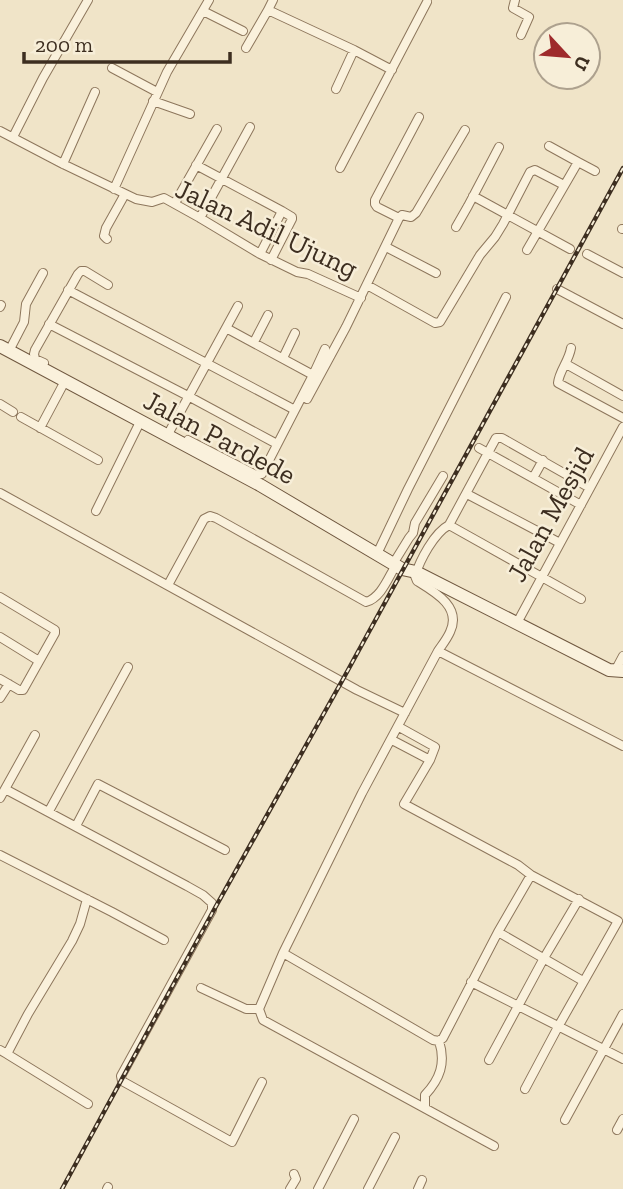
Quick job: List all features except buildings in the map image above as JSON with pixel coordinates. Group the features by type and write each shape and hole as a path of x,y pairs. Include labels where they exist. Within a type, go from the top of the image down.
{"street":[{"path":"13,137 88,0"},
{"path":"114,189 167,72 209,0"},
{"path":"246,48 273,0"},
{"path":"515,0 513,8 529,17 520,34"},
{"path":"340,168 427,2"},
{"path":"268,10 391,70"},
{"path":"203,11 243,31"},
{"path":"336,89 354,50"},
{"path":"111,68 157,92"},
{"path":"63,164 95,92"},
{"path":"153,101 190,114"},
{"path":"399,218 377,207 375,200 419,117"},
{"path":"200,218 250,127"},
{"path":"175,203 217,129"},
{"path":"260,485 367,285 399,218 402,215 411,217 416,213 464,130"},
{"name":"Jalan Adil Ujung","path":"0,131 136,199 152,202 163,198 175,203 271,260 360,298"},
{"path":"549,146 594,171"},
{"path":"456,227 499,147"},
{"path":"527,250 578,162"},
{"path":"197,165 292,217 271,260"},
{"path":"367,285 438,324 480,255 495,237 530,172 535,170 564,185"},
{"path":"107,239 104,236 106,228 125,194"},
{"path":"474,196 570,249"},
{"path":"260,254 282,211"},
{"path":"386,247 436,273"},
{"path":"587,254 623,273"},
{"path":"108,285 81,271 35,350 35,359 169,433 256,475 262,474 325,349"},
{"path":"4,349 24,322 26,304 43,273"},
{"path":"557,289 623,324"},
{"path":"68,290 295,410"},
{"path":"377,554 506,297"},
{"path":"169,433 238,306"},
{"path":"254,342 268,314"},
{"path":"50,324 277,444"},
{"path":"226,328 313,375"},
{"path":"282,358 295,333"},
{"path":"571,348 558,383 623,418"},
{"name":"Jalan Pardede","path":"4,349 140,422 169,433 402,569 415,572 609,670 619,671"},
{"path":"566,364 623,396"},
{"path":"40,428 65,381"},
{"path":"0,404 98,460"},
{"path":"96,511 140,422"},
{"name":"Jalan Mesjid","path":"517,623 623,428"},
{"path":"494,1146 263,1020 259,1009 283,953 362,793 452,629 452,614 446,601 417,581 415,572 441,531 449,525 467,494 483,450 499,437 590,488"},
{"path":"483,450 581,505"},
{"path":"533,478 543,460"},
{"path":"168,585 204,519 209,516 366,602 372,601 378,596 413,533 415,523 443,476"},
{"path":"0,493 357,690 405,713"},
{"path":"467,494 560,543"},
{"path":"449,525 580,599"},
{"path":"0,597 55,630 23,690 0,678"},
{"path":"0,637 39,661"},
{"path":"438,651 623,746"},
{"path":"619,671 623,656"},
{"path":"49,811 128,667"},
{"path":"0,698 9,684"},
{"path":"399,727 435,747 404,804 531,874 621,919 583,981 525,1089"},
{"path":"0,798 35,734"},
{"path":"392,740 430,760"},
{"path":"76,826 98,784 225,850"},
{"path":"5,789 187,886 212,903 212,910 121,1076 122,1082 232,1142 262,1082"},
{"path":"0,855 164,940"},
{"path":"439,1041 531,874"},
{"path":"86,899 80,924 72,941 4,1052 88,1104"},
{"path":"489,1060 579,899"},
{"path":"498,932 583,981"},
{"path":"283,953 439,1041"},
{"path":"471,982 623,1059"},
{"path":"201,988 246,1009 259,1009"},
{"path":"565,1120 623,1014"},
{"path":"413,1100 425,1096 434,1086 444,1056 439,1041"},
{"path":"425,1096 425,1107"},
{"path":"318,1189 354,1119"},
{"path":"617,1130 623,1119"},
{"path":"368,1189 395,1137"},
{"path":"290,1189 296,1179 294,1174"},
{"path":"418,1189 422,1180"}],"railway":[{"path":"62,1189 623,168"}]}
